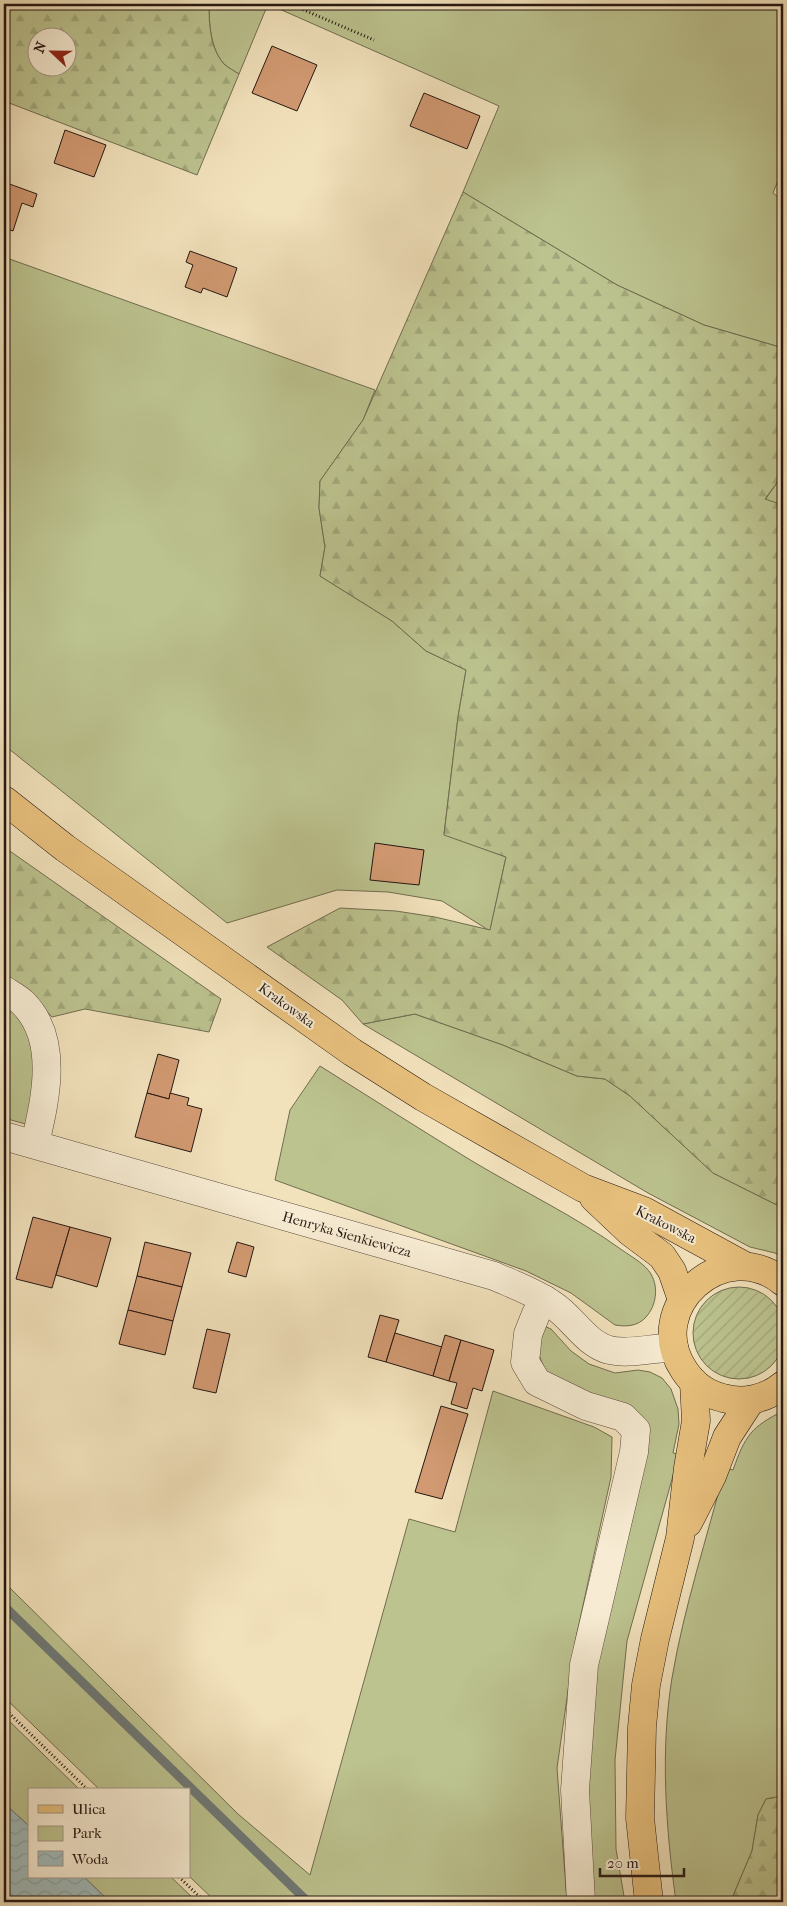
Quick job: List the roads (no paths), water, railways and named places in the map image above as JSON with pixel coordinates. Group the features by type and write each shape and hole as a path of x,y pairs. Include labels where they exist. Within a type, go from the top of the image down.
{"main road":[{"name":"Krakowska","path":"4,800 73,853 352,1052 423,1097 583,1188 644,1211 745,1266 767,1272 783,1282"},
{"name":"Krakowska","path":"583,1188 630,1232 662,1256 672,1271 682,1300"},
{"path":"745,1266 732,1267 709,1274 689,1290 682,1300 675,1318 674,1348 682,1367 694,1382 702,1389 720,1398 740,1401 751,1400 769,1394 783,1385"},
{"path":"649,1902 640,1818 642,1727 646,1685 655,1639 680,1538 688,1468 696,1421 694,1382"},
{"path":"680,1538 712,1476 728,1436 751,1400"}],"street":[{"path":"4,990 23,1003 39,1027 47,1059 46,1096 35,1144"},
{"name":"Henryka Sienkiewicza","path":"4,1136 494,1276 544,1299 563,1312 588,1338 610,1350 630,1351 674,1348"},
{"path":"544,1299 528,1334 526,1362 537,1382 586,1406 623,1417 636,1430 634,1452 584,1665 575,1790 581,1902"}],"water":[{"path":"4,1803 28,1825 28,1878 85,1878 110,1902 4,1902"}],"waterway":[{"path":"4,1606 308,1902"}]}
